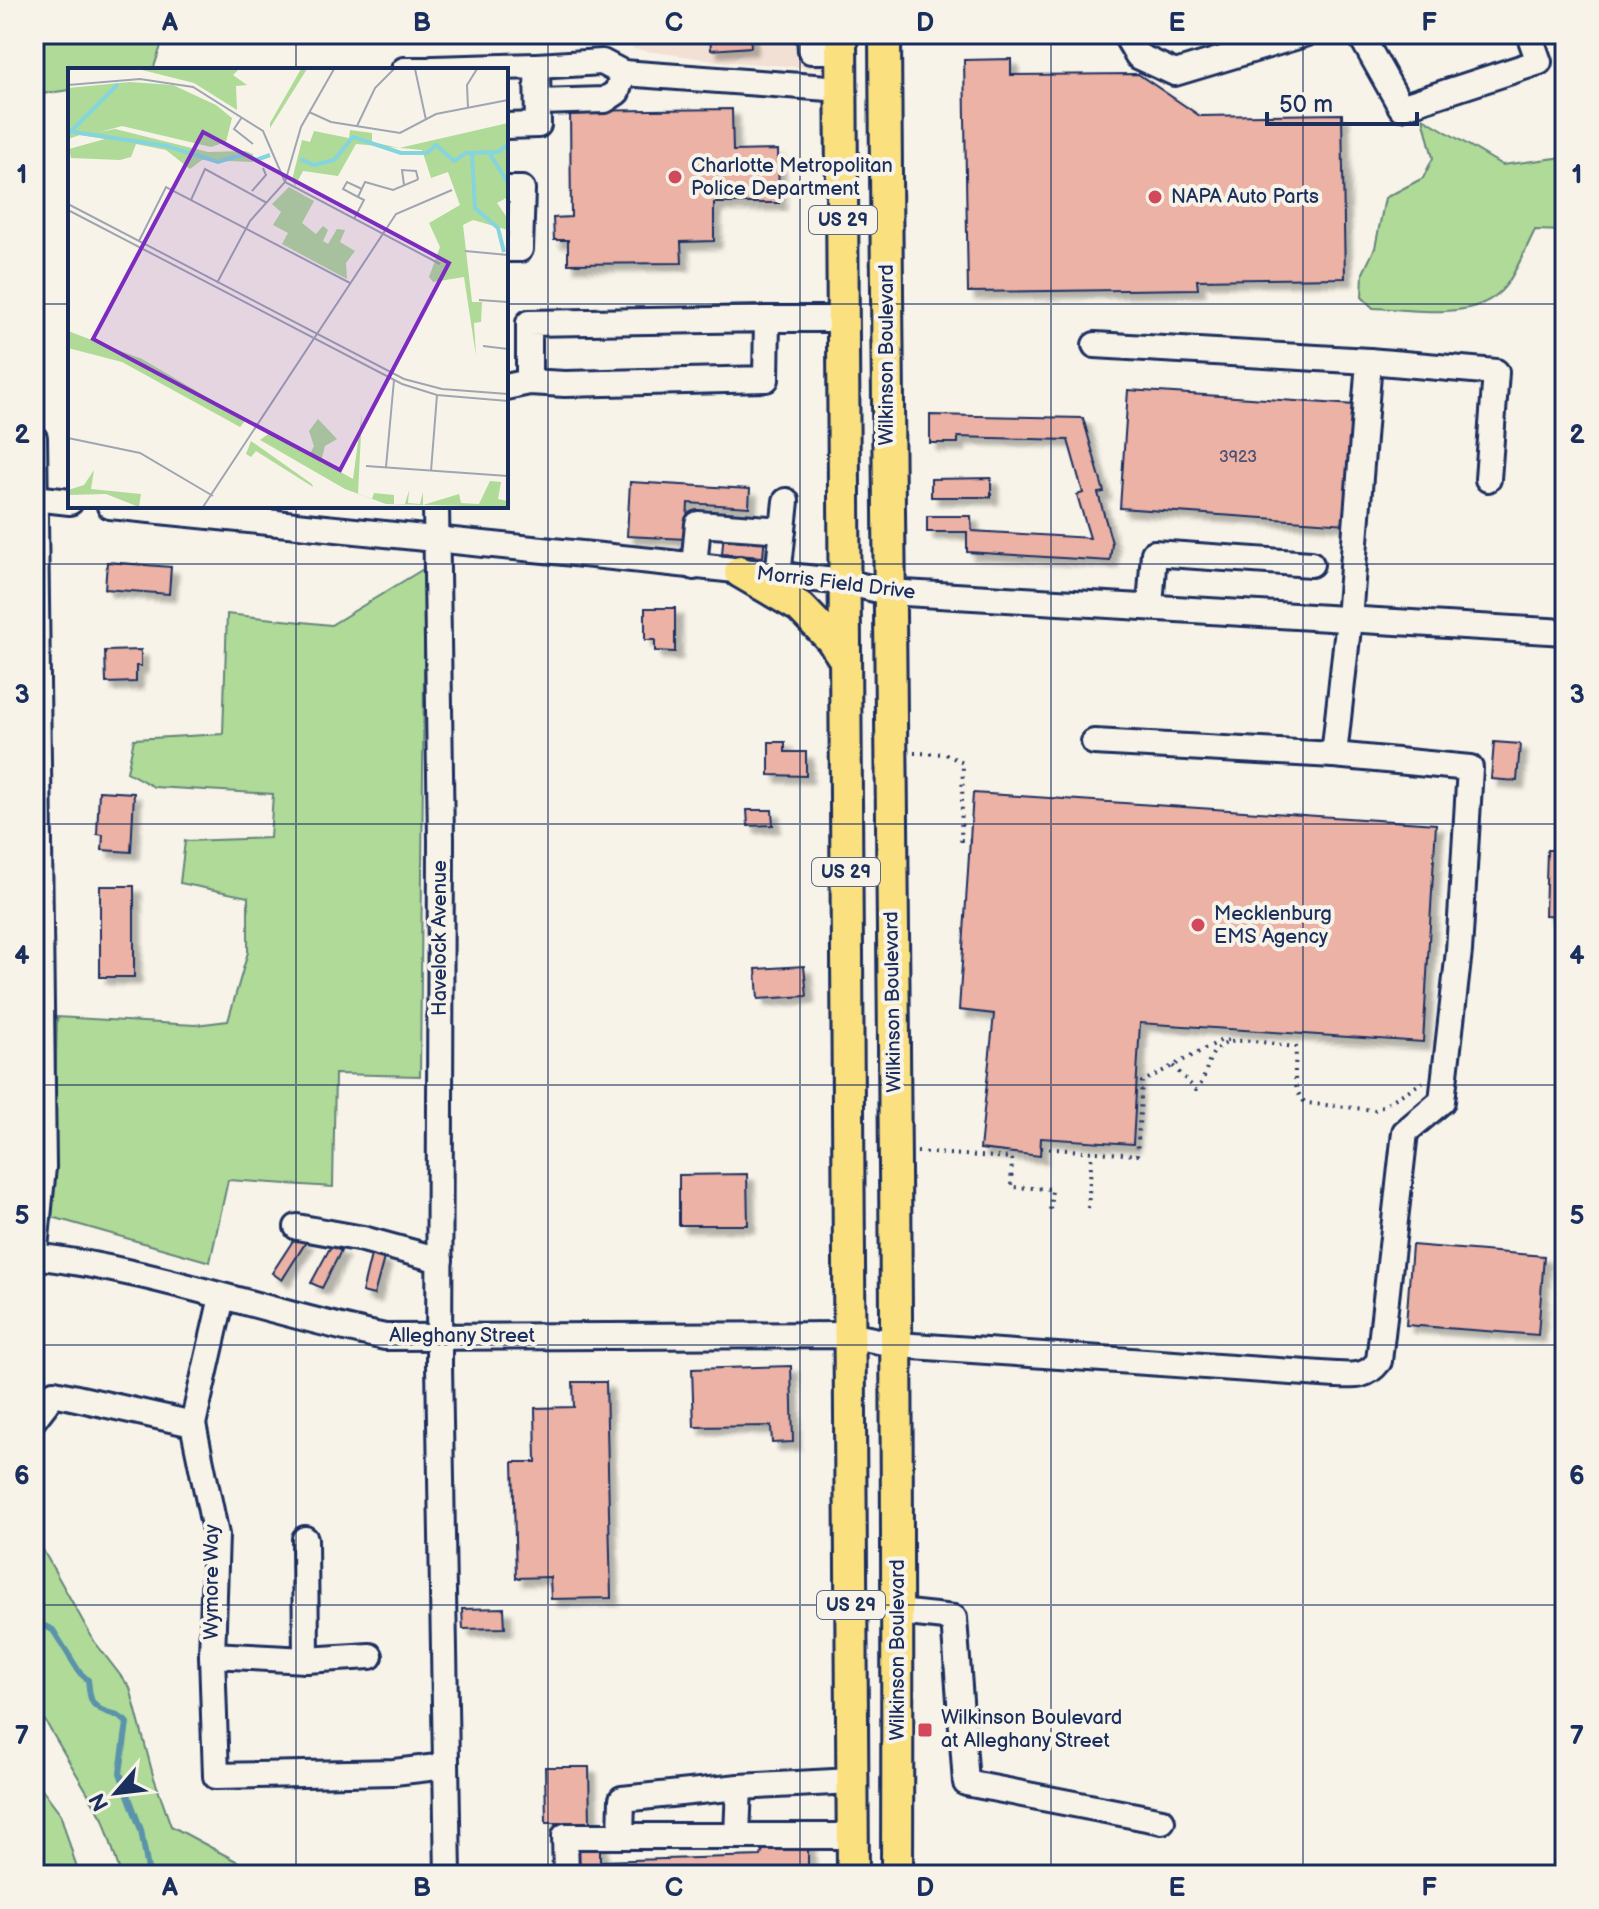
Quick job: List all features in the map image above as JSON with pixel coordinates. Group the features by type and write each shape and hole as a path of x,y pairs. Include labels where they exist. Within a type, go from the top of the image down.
{"main road":[{"name":"Wilkinson Boulevard","path":"885,34 888,592 898,1345 897,1875"},
{"name":"US 29","path":"841,43 853,1875"},
{"path":"740,572 800,607 831,639 845,660"}],"street":[{"path":"810,34 811,51 841,43"},
{"path":"1125,34 1138,56 1175,73 1305,34"},
{"path":"1360,34 1401,107 1539,62 1529,34"},
{"path":"485,68 602,62 623,73 842,89"},
{"path":"508,126 538,125 537,66"},
{"path":"538,102 605,100 617,92 623,73"},
{"path":"508,189 522,189 520,249 508,249"},
{"path":"767,319 766,379 517,384 529,323 767,319 844,319"},
{"path":"1095,345 1369,361 1496,372 1488,479"},
{"path":"1094,742 1334,755 1349,619 1369,361"},
{"path":"34,438 38,1167 34,1256"},
{"path":"35,498 68,502"},
{"path":"778,576 786,501"},
{"name":"Morris Field Drive","path":"129,508 844,582 888,592 1565,632"},
{"name":"Havelock Avenue","path":"436,508 441,840 440,1337 448,1875"},
{"path":"694,567 698,524 783,530"},
{"path":"1150,606 1154,553 1311,564"},
{"name":"Alleghany Street","path":"34,1256 155,1277 222,1297 385,1337 849,1335 898,1345 1336,1375 1358,1376 1371,1371 1379,1361 1405,1132 1442,1101 1459,951 1470,768 1334,755"},
{"path":"297,1227 363,1239 440,1260"},
{"name":"Wymore Way","path":"222,1297 193,1424 216,1535 212,1655 216,1776 394,1772 446,1766"},
{"path":"34,1419 54,1393 193,1424"},
{"path":"305,1539 306,1660"},
{"path":"898,1612 954,1618 966,1783 1162,1821"},
{"path":"212,1655 306,1660 370,1656"},
{"path":"621,1836 622,1799 739,1787 852,1781"},
{"path":"737,1835 739,1787"},
{"path":"566,1875 565,1836 852,1836"}],"path":[{"path":"912,753 946,754 963,763 961,840 971,840"},
{"path":"1041,1148 1137,1155 1142,1082 1222,1040 1296,1047 1296,1088 1306,1103 1375,1110 1429,1078"},
{"path":"1173,1066 1196,1090 1204,1079 1210,1057 1218,1047 1232,1041"},
{"path":"915,1152 1012,1158 1011,1187 1052,1189 1050,1211"},
{"path":"1088,1208 1092,1152"}],"shaded area":[{"path":"633,34 825,34 825,69 719,61 633,49"}],"green space":[{"path":"34,34 158,34 163,40 154,68 68,68 68,90 34,95"},
{"path":"1423,118 1502,165 1565,157 1565,231 1535,230 1509,281 1497,295 1482,304 1447,311 1373,308 1362,297 1363,273 1375,248 1385,198 1423,178 1433,158"},
{"path":"425,568 420,1076 335,1074 333,1187 228,1180 210,1262 52,1217 57,1017 195,1025 228,1021 248,952 248,897 180,883 185,841 270,838 273,794 154,787 127,772 134,739 223,734 227,614 331,625"},
{"path":"34,1534 94,1641 130,1688 153,1775 171,1826 262,1875 121,1875 103,1819 34,1702"},
{"path":"34,1778 60,1813 79,1875 34,1875"}],"building":[{"path":"710,34 750,34 751,47 711,50"},
{"name":"NAPA Auto Parts","path":"1011,59 1011,75 1138,74 1200,116 1342,114 1345,278 1197,280 1198,289 968,292 964,60"},
{"name":"Charlotte Metropolitan Police Department","path":"732,109 733,151 778,150 779,203 714,203 714,241 681,242 682,263 568,264 568,240 554,240 553,218 571,217 570,111"},
{"path":"1128,390 1355,405 1347,524 1120,508"},
{"path":"930,415 1083,418 1104,492 1098,493 1112,543 1110,561 967,552 967,532 927,532 927,516 971,516 972,531 1090,538 1077,495 1083,493 1068,440 958,437 958,443 930,443"},
{"path":"991,478 991,497 931,497 931,479"},
{"path":"630,482 750,489 749,507 688,503 686,539 627,536"},
{"path":"724,531 765,534 763,557 722,554"},
{"path":"107,562 171,567 169,594 105,589"},
{"path":"645,608 675,608 675,652 655,651 655,640 645,640"},
{"path":"141,650 141,666 136,666 136,682 106,683 105,651"},
{"path":"769,742 785,742 785,752 806,752 806,776 769,775"},
{"path":"1494,742 1520,744 1517,781 1491,779"},
{"path":"99,791 134,793 131,852 102,850 103,835 97,834"},
{"name":"Mecklenburg EMS Agency","path":"973,793 1436,824 1423,1042 1140,1023 1133,1144 1041,1138 1040,1156 980,1149 994,1014 959,1010"},
{"path":"747,810 772,810 773,825 748,826"},
{"path":"1547,850 1565,850 1565,916 1545,915"},
{"path":"100,886 134,886 134,977 100,977"},
{"path":"804,966 807,996 758,999 756,969"},
{"path":"747,1174 748,1225 679,1225 679,1175"},
{"path":"296,1236 306,1242 282,1280 272,1273"},
{"path":"1412,1245 1544,1256 1538,1335 1406,1325"},
{"path":"331,1246 341,1251 322,1288 311,1283"},
{"path":"371,1255 384,1258 374,1295 362,1292"},
{"path":"791,1366 793,1442 772,1443 771,1426 694,1427 692,1369"},
{"path":"573,1382 606,1382 611,1598 551,1599 550,1577 516,1578 513,1462 536,1462 535,1408 574,1407"},
{"path":"504,1608 505,1628 463,1629 462,1609"},
{"path":"545,1767 589,1767 590,1823 546,1823"},
{"path":"808,1838 808,1875 576,1875 575,1841 600,1841 600,1861 761,1856 766,1839"}],"waterway":[{"path":"34,1621 53,1630 80,1673 88,1680 95,1705 127,1723 120,1773 141,1830 149,1875"}],"place":[{"name":"Charlotte Metropolitan Police Department","path":"675,177"},
{"name":"NAPA Auto Parts","path":"1155,197"},
{"name":"Mecklenburg EMS Agency","path":"1198,925"},
{"name":"Wilkinson Boulevard at Alleghany Street","path":"925,1730"}]}
